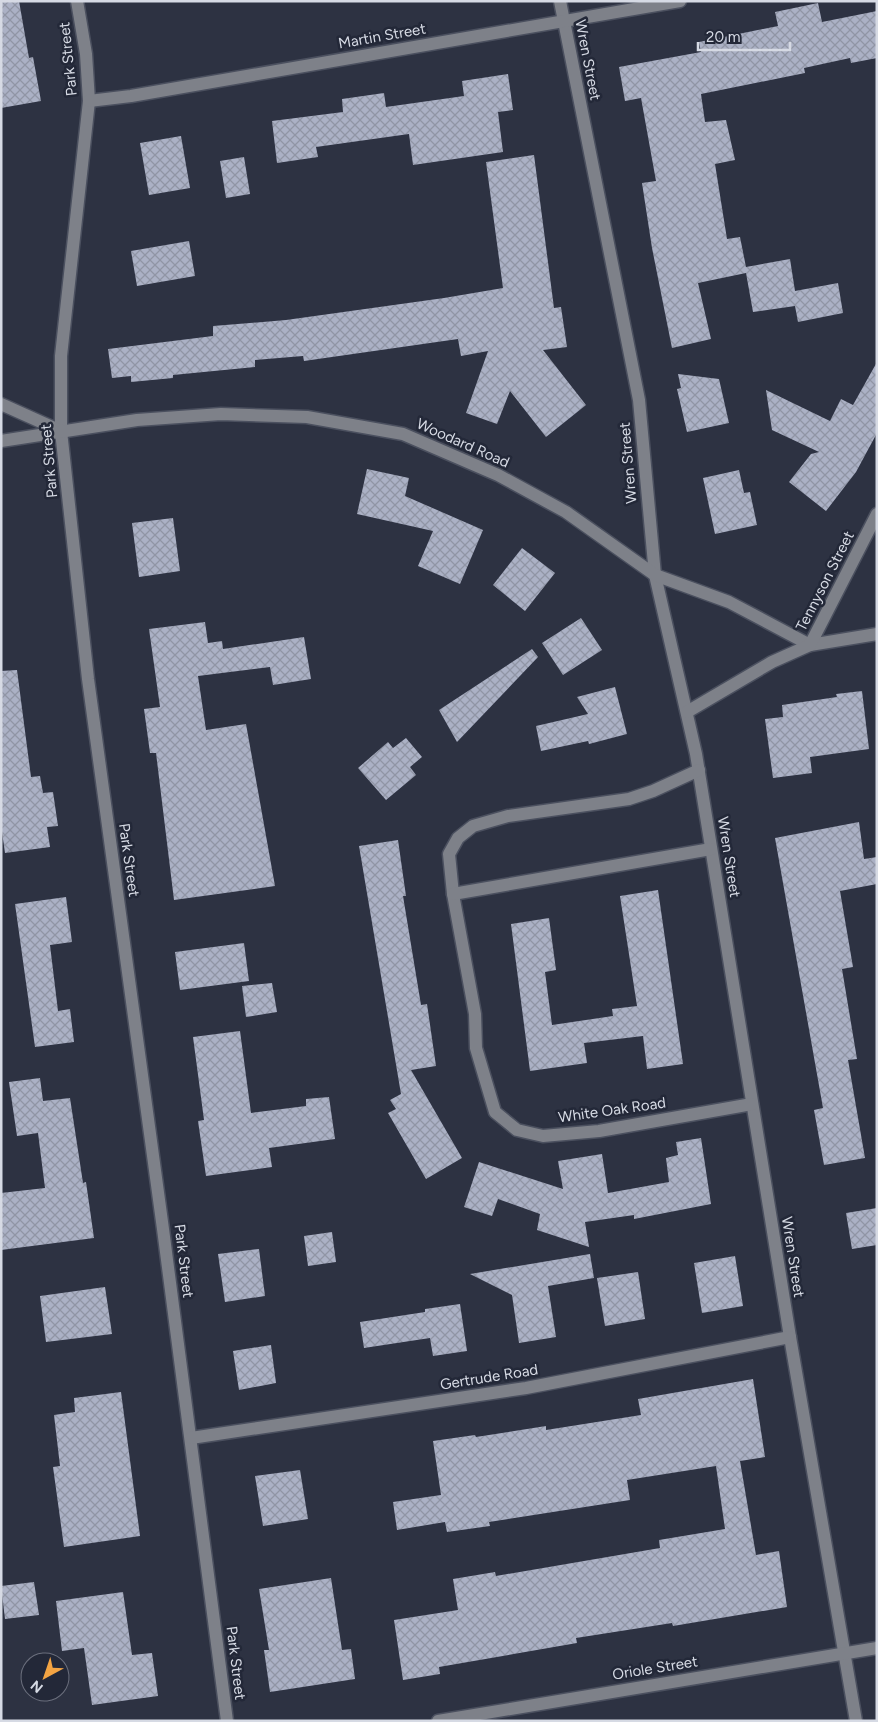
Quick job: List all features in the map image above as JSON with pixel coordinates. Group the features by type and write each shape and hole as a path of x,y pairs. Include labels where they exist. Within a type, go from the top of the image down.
{"street":[{"name":"Park Street","path":"77,1 86,54 89,101 62,356 61,431 88,679 191,1438 227,1721"},
{"name":"Wren Street","path":"560,1 640,400 655,576 699,770 790,1337 856,1721"},
{"name":"Martin Street","path":"89,101 131,96 680,1"},
{"path":"1,404 61,431"},
{"name":"Woodard Road","path":"1,441 137,420 221,414 307,417 403,434 498,475 566,512 655,576 729,602 810,645"},
{"name":"Tennyson Street","path":"687,712 772,662 810,645 877,514"},
{"path":"810,645 877,634"},
{"name":"White Oak Road","path":"699,770 653,791 629,799 508,816 473,826 458,838 449,854 452,894 475,1014 476,1048 495,1112 517,1130 543,1136 599,1131 752,1104"},
{"path":"452,894 711,849"},
{"name":"Gertrude Road","path":"191,1438 526,1388 790,1337"},
{"name":"Oriole Street","path":"438,1721 877,1648"}],"building":[{"path":"1,1 19,1 29,58 33,57 41,101 1,108"},
{"path":"818,3 822,22 877,11 877,58 851,63 850,58 804,68 805,73 701,94 705,122 726,120 735,160 715,164 727,239 740,237 746,267 790,259 795,291 838,283 843,313 798,322 795,306 753,312 746,273 698,283 711,339 672,348 652,248 642,183 656,181 641,98 625,101 619,67 701,52 699,42 778,26 775,12"},
{"path":"508,74 513,110 498,112 503,152 413,165 409,134 316,147 318,157 277,163 272,121 343,112 342,99 384,93 386,107 464,96 462,81"},
{"path":"181,136 190,188 149,195 140,143"},
{"path":"534,155 554,308 561,307 567,347 543,350 586,405 546,437 510,391 497,424 466,413 488,351 461,356 458,339 304,361 303,356 255,360 255,367 173,375 173,378 131,382 131,376 112,378 108,349 213,336 213,326 286,320 503,288 486,162"},
{"path":"244,157 250,194 226,198 220,161"},
{"path":"189,241 195,276 137,286 131,251"},
{"path":"877,362 877,433 856,472 826,511 789,482 811,454 819,452 772,430 766,390 830,421 841,399 853,405"},
{"path":"678,374 719,379 729,423 687,432 677,389 681,388"},
{"path":"367,469 409,478 405,496 483,530 460,584 418,566 433,531 357,514"},
{"path":"739,470 744,493 750,492 757,525 715,534 703,478"},
{"path":"173,518 180,571 139,577 132,523"},
{"path":"522,548 555,573 525,611 493,585"},
{"path":"581,618 602,650 563,675 542,643"},
{"path":"205,622 208,643 222,641 223,649 304,637 311,679 273,685 270,667 198,676 206,730 246,724 275,886 174,900 156,753 150,753 144,709 160,707 149,629"},
{"path":"532,649 538,657 457,742 439,710"},
{"path":"17,670 31,777 40,776 43,793 53,792 58,826 47,827 50,847 5,853 1,825 1,671"},
{"path":"615,687 627,734 589,744 588,741 541,751 536,726 588,714 577,697"},
{"path":"862,691 869,749 810,757 812,773 773,778 765,719 783,717 782,705 837,697 836,694"},
{"path":"406,738 422,757 410,767 416,775 386,800 358,768 388,742 393,748"},
{"path":"859,822 864,859 877,857 877,884 840,891 853,967 842,969 857,1059 848,1060 865,1158 824,1165 814,1110 823,1108 775,838"},
{"path":"398,840 406,896 403,896 421,1005 427,1004 436,1066 411,1070 462,1158 426,1179 388,1113 396,1109 390,1100 401,1094 359,846"},
{"path":"658,890 683,1064 647,1069 643,1036 584,1043 587,1063 530,1071 511,924 549,918 556,970 545,972 552,1025 613,1016 612,1009 637,1006 620,896"},
{"path":"66,897 72,942 50,945 58,1011 70,1009 74,1042 35,1047 15,904"},
{"path":"244,943 249,981 180,990 175,952"},
{"path":"272,983 277,1012 246,1017 242,986"},
{"path":"240,1031 251,1113 306,1106 306,1099 329,1097 335,1139 269,1148 272,1167 206,1176 198,1121 204,1120 193,1037"},
{"path":"40,1078 43,1101 70,1098 83,1183 86,1182 94,1238 1,1250 1,1193 45,1188 38,1133 17,1136 9,1082"},
{"path":"701,1138 711,1204 634,1219 634,1215 585,1222 589,1247 537,1230 540,1214 498,1199 492,1216 464,1207 479,1162 563,1189 558,1161 602,1154 608,1193 669,1182 666,1158 678,1155 676,1142"},
{"path":"877,1208 877,1245 852,1249 846,1213"},
{"path":"332,1232 336,1262 308,1266 304,1236"},
{"path":"259,1249 265,1296 225,1302 218,1254"},
{"path":"590,1254 594,1278 548,1286 556,1337 519,1343 512,1295 470,1274"},
{"path":"735,1256 743,1306 702,1313 694,1263"},
{"path":"638,1272 645,1319 605,1326 597,1278"},
{"path":"105,1287 112,1334 46,1342 40,1296"},
{"path":"460,1304 467,1351 433,1356 430,1338 364,1348 360,1322 425,1312 425,1309"},
{"path":"271,1345 276,1383 239,1390 233,1351"},
{"path":"753,1379 765,1457 740,1461 756,1555 779,1551 787,1607 673,1626 672,1623 576,1638 577,1643 439,1667 440,1674 403,1680 394,1620 458,1610 453,1579 495,1572 496,1576 660,1548 659,1540 725,1529 716,1466 627,1480 630,1500 489,1522 490,1526 447,1532 445,1522 397,1530 393,1502 441,1495 433,1441 475,1435 476,1437 546,1426 546,1430 641,1415 638,1399"},
{"path":"121,1392 140,1536 64,1547 53,1467 60,1466 54,1415 75,1412 74,1398"},
{"path":"300,1470 308,1519 263,1526 255,1476"},
{"path":"331,1578 342,1650 351,1649 355,1679 270,1692 264,1650 269,1650 259,1589"},
{"path":"34,1582 39,1615 5,1619 1,1586"},
{"path":"123,1592 132,1655 152,1653 158,1696 92,1705 84,1648 62,1651 56,1601"}]}
